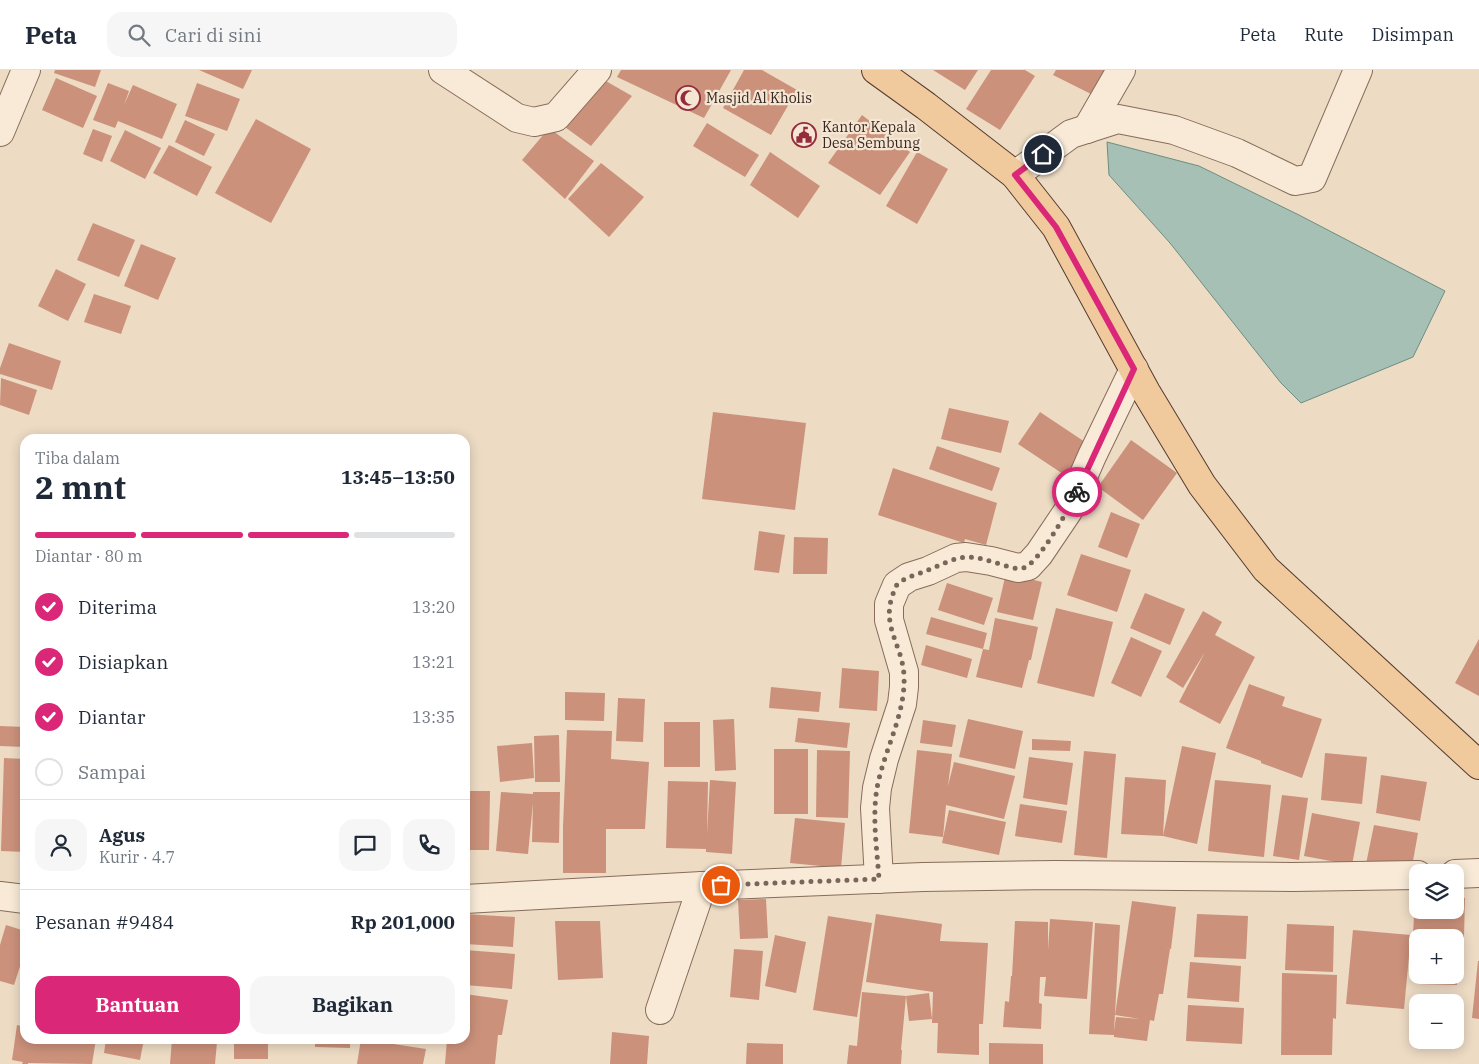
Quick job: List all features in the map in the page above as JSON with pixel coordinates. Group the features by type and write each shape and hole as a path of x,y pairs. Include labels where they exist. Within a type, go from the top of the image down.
{"main road":[{"path":"876,70 1015,175 1056,227 1146,392 1202,485 1266,569 1479,765"}],"street":[{"path":"0,132 26,70"},
{"path":"443,70 517,118 534,122 556,117 597,70"},
{"path":"1087,129 1120,70"},
{"path":"1015,175 1071,134 1118,119 1174,130 1236,152 1296,181 1303,181 1312,178 1358,70"},
{"path":"879,879 875,808 877,788 902,704 904,687 904,672 889,620 889,604 897,585 909,577 928,571 956,558 966,557 1018,568 1028,566 1039,554 1068,511 1134,369"},
{"path":"1464,874 1479,873"},
{"path":"470,899 702,886 879,879 1055,875 1293,877 1409,875"},
{"path":"660,1010 702,886"},
{"path":"0,896 20,898"}],"shaded area":[{"path":"1107,142 1199,166 1299,215 1445,291 1413,357 1301,403 1281,383 1170,243 1109,175"}],"building":[{"path":"55,70 101,70 95,87 54,73"},
{"path":"199,70 252,70 243,89"},
{"name":"Masjid Al Kholis","path":"621,70 731,70 704,118 617,77"},
{"path":"744,70 762,70 797,90 771,135 723,108"},
{"path":"933,70 978,70 965,90"},
{"path":"991,70 1025,70 1035,76 1000,130 966,109"},
{"path":"1056,70 1104,70 1091,94 1053,75"},
{"path":"597,76 632,96 591,146 558,122"},
{"path":"56,78 97,96 83,128 42,110"},
{"path":"108,83 129,91 124,105 133,85 177,104 162,139 118,121 115,128 93,120"},
{"path":"197,83 240,99 227,131 185,116"},
{"path":"862,115 910,152 880,195 828,163"},
{"path":"256,119 311,149 271,223 215,193"},
{"path":"185,120 215,134 204,156 175,142"},
{"path":"707,123 759,155 745,177 693,146"},
{"path":"549,128 594,161 565,199 522,160"},
{"path":"93,129 112,136 102,162 83,154"},
{"path":"125,130 161,148 145,179 110,161"},
{"path":"169,145 212,167 197,196 153,173"},
{"path":"770,152 820,186 798,218 750,185"},
{"path":"917,152 948,169 917,224 886,206"},
{"path":"601,163 644,197 609,237 568,199"},
{"path":"93,223 135,240 119,277 77,260"},
{"path":"141,244 176,258 158,300 124,286"},
{"path":"56,269 86,284 68,321 38,306"},
{"path":"94,294 131,306 121,334 84,322"},
{"path":"9,343 61,361 52,390 0,374 0,368"},
{"path":"1,378 37,390 29,415 0,405"},
{"path":"949,408 1009,421 1001,453 941,439"},
{"path":"713,412 806,423 795,510 702,499"},
{"path":"1040,412 1088,444 1066,476 1018,444"},
{"path":"1131,440 1177,473 1143,520 1098,487"},
{"path":"937,446 1000,468 992,491 929,469"},
{"path":"893,468 997,503 986,545 965,539 964,543 878,515"},
{"path":"1111,512 1140,524 1127,558 1098,547"},
{"path":"759,531 785,535 779,573 754,570"},
{"path":"794,537 828,538 827,574 793,574"},
{"path":"1081,554 1131,570 1117,612 1067,595"},
{"path":"1006,573 1042,582 1033,620 997,612"},
{"path":"947,583 993,598 984,625 938,610"},
{"path":"1145,593 1185,609 1170,645 1130,628"},
{"path":"1056,608 1113,622 1094,697 1037,683"},
{"path":"1203,611 1222,622 1215,635 1255,657 1220,724 1179,702 1205,652 1183,688 1166,677"},
{"path":"931,617 987,633 983,649 926,634"},
{"path":"995,618 1038,627 1031,660 1029,660 1022,688 976,677 983,649 989,650"},
{"path":"1131,637 1162,651 1141,697 1111,683"},
{"path":"1479,639 1479,696 1455,683"},
{"path":"926,645 972,659 967,678 921,665"},
{"path":"842,668 879,671 877,711 839,708"},
{"path":"1249,684 1285,697 1282,706 1322,719 1302,778 1226,748"},
{"path":"771,687 821,692 819,712 769,708"},
{"path":"565,692 605,693 604,721 565,720"},
{"path":"618,698 645,699 643,742 616,741"},
{"path":"798,718 850,723 847,748 795,742"},
{"path":"734,719 736,770 715,771 713,720"},
{"path":"968,719 1023,731 1015,769 959,757"},
{"path":"923,720 956,725 952,747 920,743"},
{"path":"664,722 700,722 700,767 664,767"},
{"path":"0,726 20,727 20,747 0,746"},
{"path":"567,730 612,731 611,759 649,762 645,829 606,829 606,873 563,873"},
{"path":"559,735 560,782 535,782 534,736"},
{"path":"1032,739 1071,741 1070,751 1032,750"},
{"path":"532,743 534,778 500,782 497,746"},
{"path":"1182,746 1216,753 1197,844 1163,836"},
{"path":"774,749 808,749 808,814 774,814"},
{"path":"817,750 850,751 848,818 816,817"},
{"path":"917,750 952,754 948,786 954,762 1015,776 1004,819 946,805 943,837 909,833"},
{"path":"1084,751 1116,754 1107,858 1074,855"},
{"path":"1325,753 1367,757 1362,804 1321,800"},
{"path":"1029,757 1073,763 1067,805 1023,798"},
{"path":"4,758 20,759 20,852 1,851"},
{"path":"1381,775 1427,782 1420,821 1376,813"},
{"path":"1125,777 1166,780 1163,836 1121,834"},
{"path":"710,780 736,782 732,854 706,852 706,849 666,848 668,781 708,782 707,835"},
{"path":"1215,780 1271,785 1264,857 1208,851"},
{"path":"470,791 490,791 489,850 470,850"},
{"path":"501,792 533,794 533,792 560,792 559,843 532,842 533,803 528,854 496,851"},
{"path":"1282,795 1308,798 1299,860 1273,856"},
{"path":"1020,804 1067,811 1062,843 1015,836"},
{"path":"949,810 1006,822 999,855 942,843"},
{"path":"1312,813 1360,822 1352,865 1304,856"},
{"path":"795,818 845,823 841,868 790,863"},
{"path":"1374,825 1418,833 1412,864 1409,864 1409,872 1366,864"},
{"path":"1465,898 1464,937 1464,929 1413,929 1414,919 1464,919"},
{"path":"766,899 768,938 740,939 738,900"},
{"path":"1132,901 1176,907 1171,949 1163,948 1170,949 1163,994 1159,994 1154,1021 1150,1020 1147,1041 1114,1037 1114,1035 1089,1034 1095,923 1120,925 1114,1031 1116,1017 1140,1019 1115,1015"},
{"path":"470,914 515,917 513,947 470,944"},
{"path":"876,914 942,924 940,941 988,943 983,1024 979,1024 979,1055 937,1053 938,1023 932,1023 933,992 866,982"},
{"path":"1197,914 1248,916 1246,959 1194,957"},
{"path":"828,916 872,923 857,1017 813,1010"},
{"path":"1050,919 1093,922 1087,999 1044,996 1046,977 1040,977 1041,1029 1003,1027 1005,1001 1009,1002 1012,976 1015,921 1048,922 1048,950"},
{"path":"555,921 600,921 603,978 558,980"},
{"path":"1287,924 1334,926 1333,972 1285,970"},
{"path":"6,925 20,929 20,966 14,985 0,981 0,945"},
{"path":"1353,930 1409,935 1404,1009 1346,1004"},
{"path":"775,935 806,942 796,993 765,986"},
{"path":"734,949 763,951 759,1000 730,997"},
{"path":"470,950 515,954 512,989 470,985"},
{"path":"1479,961 1479,1019 1472,1018"},
{"path":"1190,962 1241,966 1239,1002 1187,998"},
{"path":"1282,973 1337,975 1336,1019 1333,1018 1332,1055 1281,1055"},
{"path":"1418,984 1457,984 1457,985"},
{"path":"862,992 906,996 901,1064 847,1064 849,1045 857,1046"},
{"path":"929,993 932,1019 909,1021 906,996"},
{"path":"470,995 508,1000 502,1035 498,1035 495,1064 445,1064 447,1044 470,1044"},
{"path":"1188,1005 1244,1008 1242,1044 1186,1041"},
{"path":"17,1025 20,1026 20,1044 95,1044 92,1064 22,1064 23,1062 12,1060"},
{"path":"612,1032 649,1036 647,1064 610,1064"},
{"path":"747,1043 783,1044 783,1064 746,1064"},
{"path":"989,1043 1043,1044 1043,1064 989,1064"},
{"path":"105,1044 143,1044 140,1060 104,1053"},
{"path":"172,1044 217,1044 215,1064 170,1064"},
{"path":"234,1044 268,1044 268,1059 234,1059"},
{"path":"315,1044 350,1044 350,1048 315,1047"},
{"path":"360,1044 394,1044 426,1049 423,1064 357,1064"}],"way so far":[{"path":"721,885 879,879 875,808 877,788 902,704 904,687 904,672 889,620 889,604 897,585 909,577 928,571 956,558 966,557 1006,566 1025,568 1039,554 1068,511 1077,492"}],"place":[{"name":"Masjid Al Kholis","path":"688,98"},
{"name":"Kantor Kepala Desa Sembung","path":"804,135"}],"route":[{"path":"1043,154 1015,175 1056,227 1134,369 1092,456 1077,492"}]}
